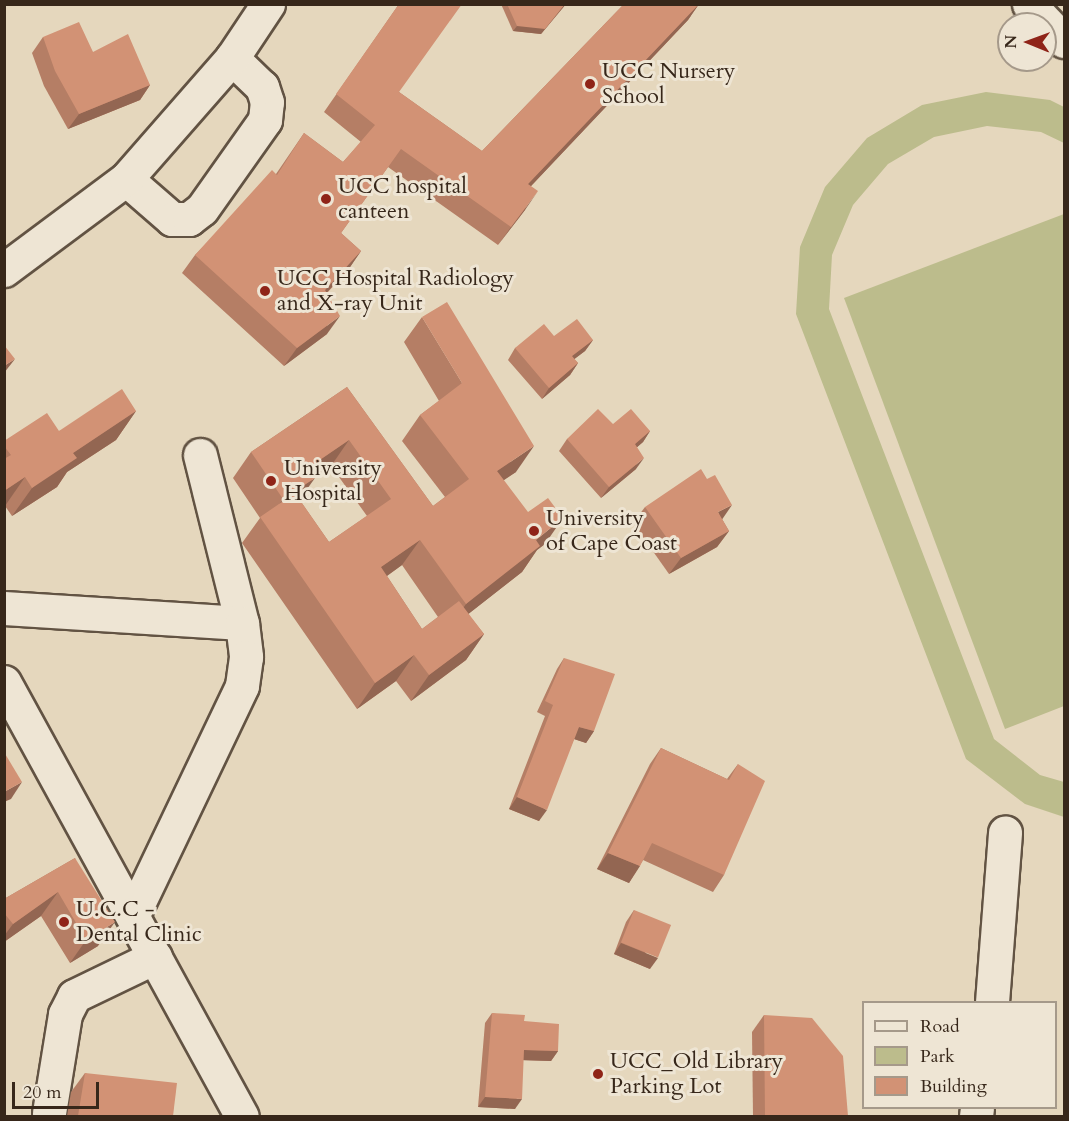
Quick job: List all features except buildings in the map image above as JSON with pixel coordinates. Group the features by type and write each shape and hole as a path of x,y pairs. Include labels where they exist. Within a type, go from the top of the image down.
{"street":[{"path":"4,270 126,179 232,57 268,4"},
{"path":"1029,4 1065,41"},
{"path":"126,179 172,219 189,219 202,209 265,120 267,102 262,87 232,57"},
{"path":"133,915 242,686 246,657 242,623 200,455"},
{"path":"4,608 242,623"},
{"path":"4,682 243,1116"},
{"path":"992,1001 1005,832"},
{"path":"49,1113 65,1014 74,996 155,957"}],"green space":[{"path":"986,92 1050,100 1064,107 1064,143 1041,132 987,126 934,137 888,164 853,205 832,255 829,309 994,739 1040,775 1064,782 1064,817 1025,804 966,759 796,314 800,247 825,187 867,138 922,105"},
{"path":"1064,214 1064,706 1005,729 844,298"}],"place":[{"name":"UCC Nursery School","path":"590,84"},
{"name":"UCC hospital canteen","path":"326,199"},
{"name":"UCC Hospital Radiology and X-ray Unit","path":"265,291"},
{"name":"University Hospital","path":"271,481"},
{"name":"University of Cape Coast","path":"534,531"},
{"name":"U.C.C - Dental Clinic","path":"64,922"},
{"name":"UCC_Old Library Parking Lot","path":"598,1074"}]}
